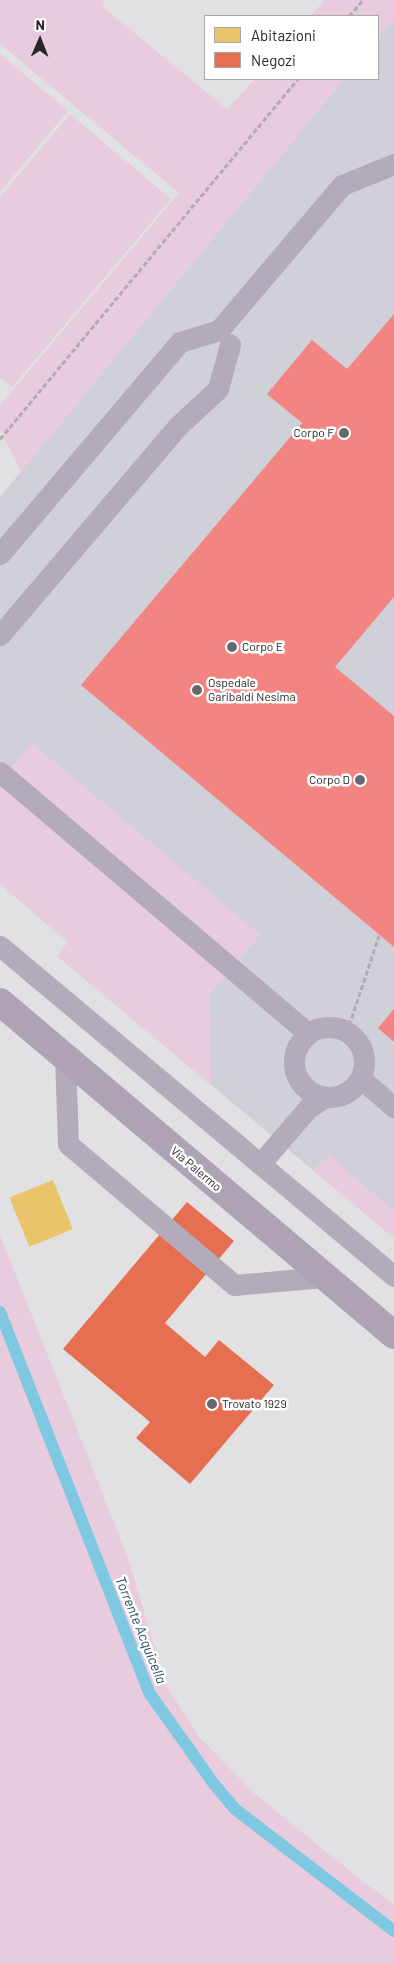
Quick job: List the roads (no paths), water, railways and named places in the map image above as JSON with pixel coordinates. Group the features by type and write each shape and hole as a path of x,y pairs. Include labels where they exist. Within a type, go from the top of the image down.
{"main road":[{"name":"Via Palermo","path":"0,1002 394,1335"}],"lane":[{"path":"0,554 180,342 219,330 342,185 394,164"},
{"path":"0,635 178,426 218,390 230,345"},
{"path":"0,772 308,1033"},
{"path":"0,946 394,1276"},
{"path":"254,1160 308,1108 324,1098 345,1094 360,1078 364,1068 362,1048 347,1032 338,1028 328,1027 308,1033 300,1042 293,1062 295,1073 306,1090 324,1098"},
{"path":"64,1057 68,1144 234,1285 324,1276"},
{"path":"360,1078 394,1106"},
{"path":"254,1160 296,1100 300,1082"}],"waterway":[{"name":"Torrente Acquicella","path":"0,1312 150,1694 214,1784 235,1809 394,1931"}],"place":[{"name":"Corpo F","path":"344,433"},
{"name":"Corpo E","path":"232,647"},
{"name":"Ospedale Garibaldi Nesima","path":"197,690"},
{"name":"Corpo D","path":"360,780"},
{"name":"Trovato 1929","path":"212,1404"}]}
